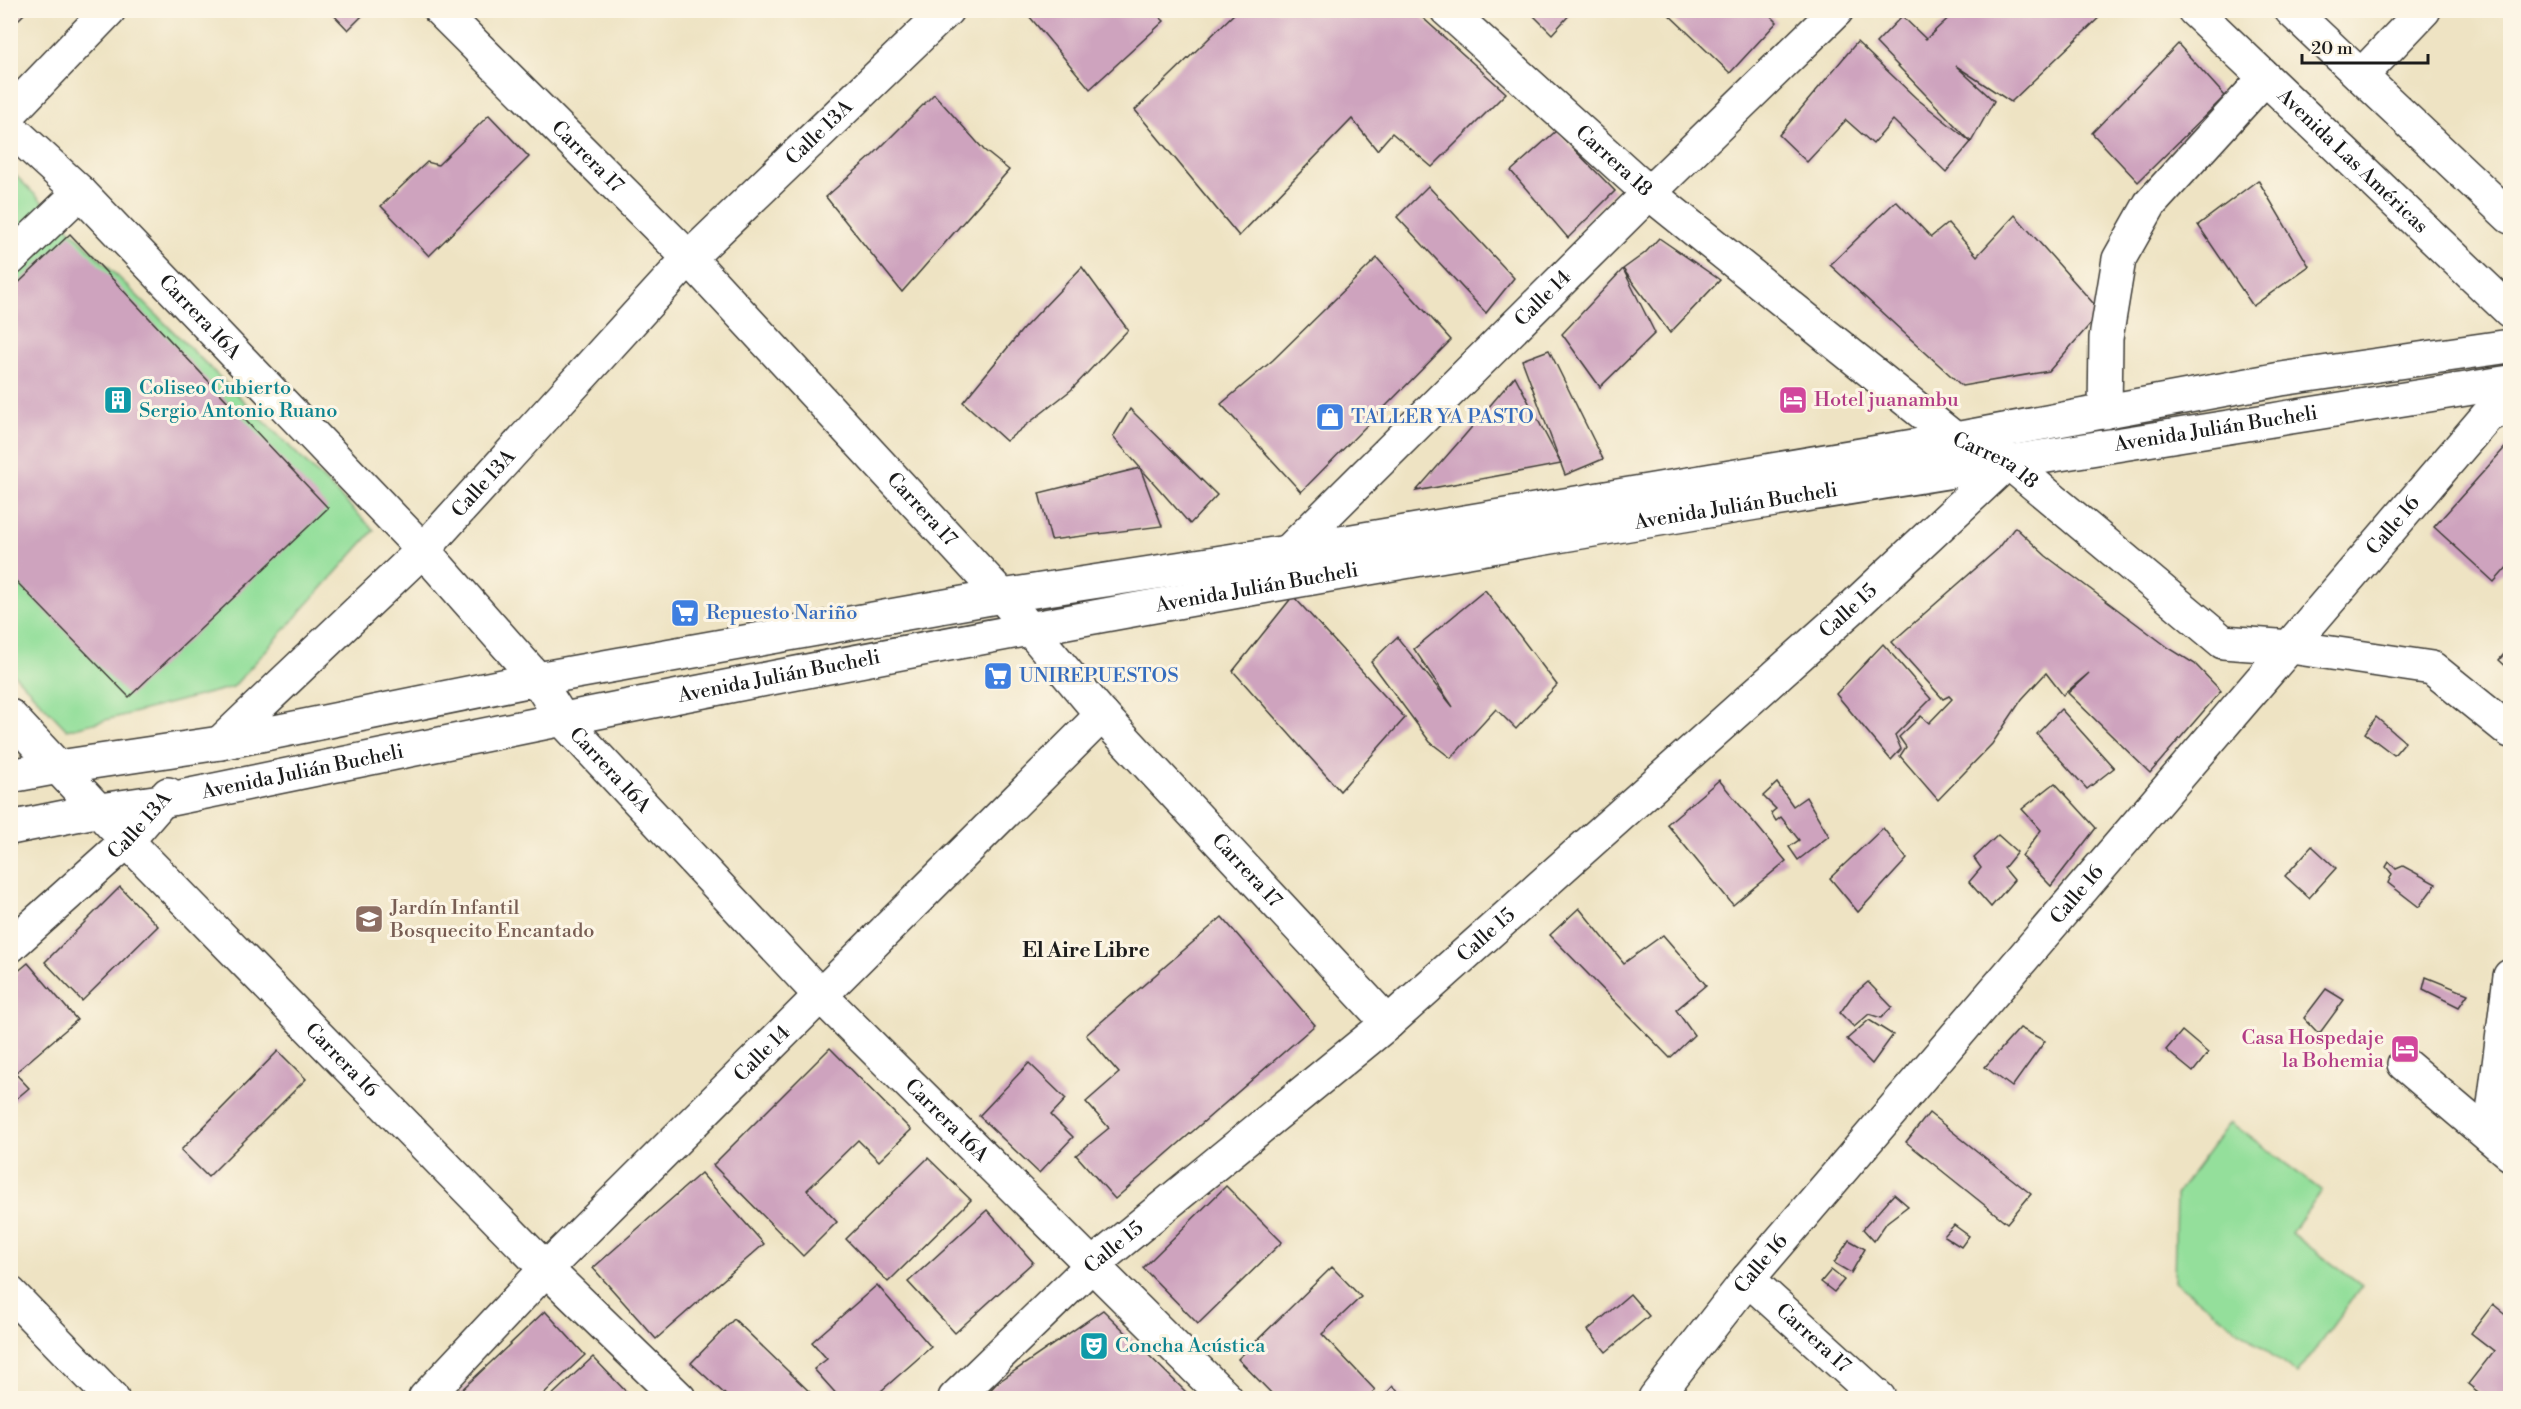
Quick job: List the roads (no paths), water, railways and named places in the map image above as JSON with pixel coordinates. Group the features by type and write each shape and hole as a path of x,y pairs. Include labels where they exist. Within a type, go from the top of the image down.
{"street":[{"path":"10,113 109,10"},
{"name":"Carrera 17","path":"440,10 689,258 1002,596 1102,715 1388,1023"},
{"name":"Calle 13A","path":"10,946 127,841 161,801 423,550 689,258 947,10"},
{"name":"Carrera 18","path":"1447,10 1649,193 1955,439 2008,462 2223,642 2291,647 2432,668 2511,731"},
{"name":"Calle 14","path":"1255,588 1287,552 1837,10"},
{"name":"Avenida Las Américas","path":"2194,10 2511,311"},
{"path":"2291,10 2511,218"},
{"path":"2361,76 2424,10"},
{"path":"2105,412 2106,338 2119,258 2150,204 2265,78"},
{"name":"Carrera 16A","path":"10,128 80,192 423,550 537,679 562,719 820,995 1226,1398"},
{"path":"10,259 80,192"},
{"name":"Avenida Julián Bucheli","path":"10,776 59,766 220,743 537,679 1002,596 1287,552 1955,439 2281,379 2511,346"},
{"name":"Avenida Julián Bucheli","path":"10,828 100,810 161,801 562,719 1255,588 2008,462 2511,382"},
{"name":"Calle 16","path":"1655,1398 1748,1280 2487,416 2511,404"},
{"name":"Calle 15","path":"955,1398 1091,1266 1388,1023 1844,615 2008,462"},
{"name":"Calle 14","path":"425,1398 546,1269 1102,715"},
{"name":"Carrera 16","path":"10,716 127,841 546,1269 680,1398"},
{"path":"2500,1146 2511,976"},
{"path":"2404,1064 2500,1146"},
{"name":"Carrera 17","path":"1748,1280 1879,1398"},
{"path":"10,1293 112,1398"}],"place":[{"name":"Coliseo Cubierto Sergio Antonio Ruano","path":"118,400"},
{"name":"Hotel juanambu","path":"1793,400"},
{"name":"TALLER YA PASTO","path":"1330,417"},
{"name":"Repuesto Nariño","path":"685,613"},
{"name":"UNIREPUESTOS","path":"998,676"},
{"name":"Jardín Infantil Bosquecito Encantado","path":"369,919"},
{"name":"Casa Hospedaje la Bohemia","path":"2405,1049"},
{"name":"Concha Acústica","path":"1094,1346"}],"district":[{"name":"El Aire Libre","path":"1086,951"}]}
